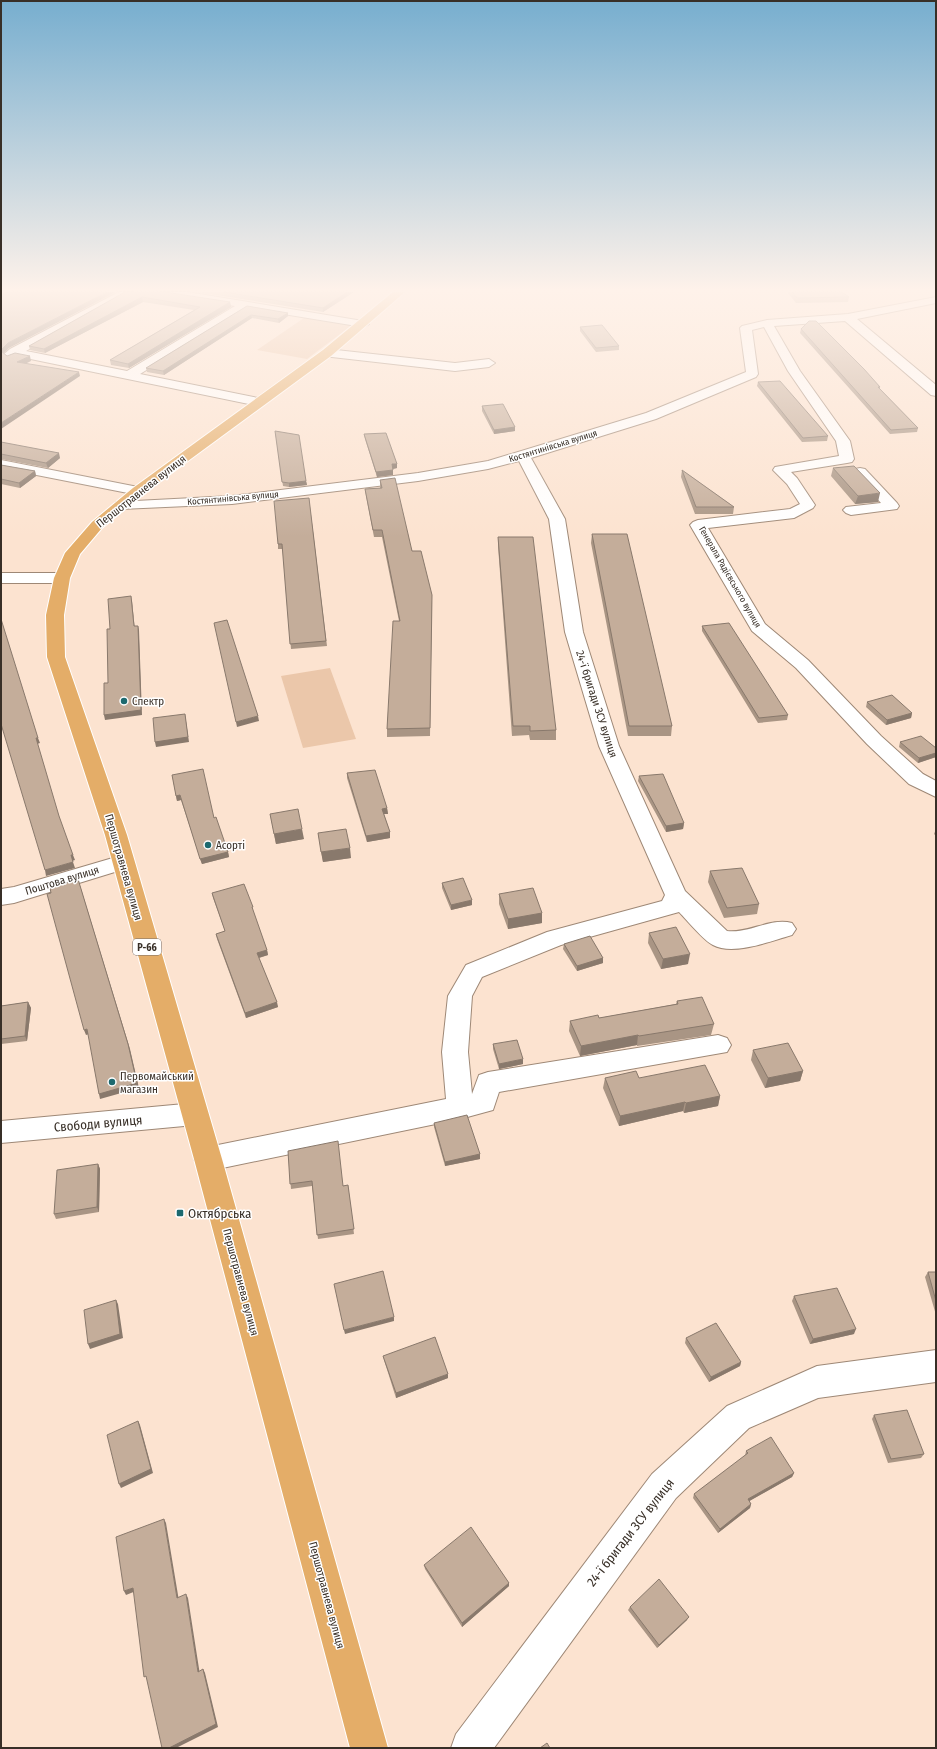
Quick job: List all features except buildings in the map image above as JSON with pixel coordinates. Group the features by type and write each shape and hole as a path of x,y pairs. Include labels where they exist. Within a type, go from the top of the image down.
{"main road":[{"name":"Першотравнева вулиця","path":"298,374 129,498 97,525 73,553 62,578 55,615 56,657 123,862 208,1159 369,1748"}],"street":[{"path":"117,374 258,402"},
{"path":"128,376 132,374"},
{"name":"Костянтинівська вулиця","path":"1,464 129,498 232,500 411,478 488,465 523,456 651,416 752,374"},
{"path":"796,374 843,441 847,459 892,506 851,510"},
{"path":"914,374 936,392"},
{"name":"24-ї бригади ЗСУ вулиця","path":"523,456 557,519 574,632 608,746 676,895 720,939 735,941 784,929"},
{"name":"Генерала Радієвського вулиця","path":"847,459 780,470 792,481 808,505 794,513 698,525 758,627 802,664 874,740 916,779 936,790"},
{"path":"1,578 62,578"},
{"name":"Поштова вулиця","path":"1,897 14,895 123,862"},
{"path":"460,1108 455,1052 460,996 474,971 555,938 671,907 676,895"},
{"path":"208,1159 484,1102 488,1082 718,1045"},
{"name":"Свободи вулиця","path":"1,1132 195,1114"},
{"name":"24-ї бригади ЗСУ вулиця","path":"470,1748 664,1486 738,1417 817,1382 936,1366"}],"shaded area":[{"path":"330,668 356,739 303,748 281,676"}],"place":[{"name":"Спектр","path":"124,701"},
{"name":"Асорті","path":"208,845"},
{"name":"Первомайський магазин","path":"112,1082"},
{"name":"Октябрська","path":"180,1213"}]}
